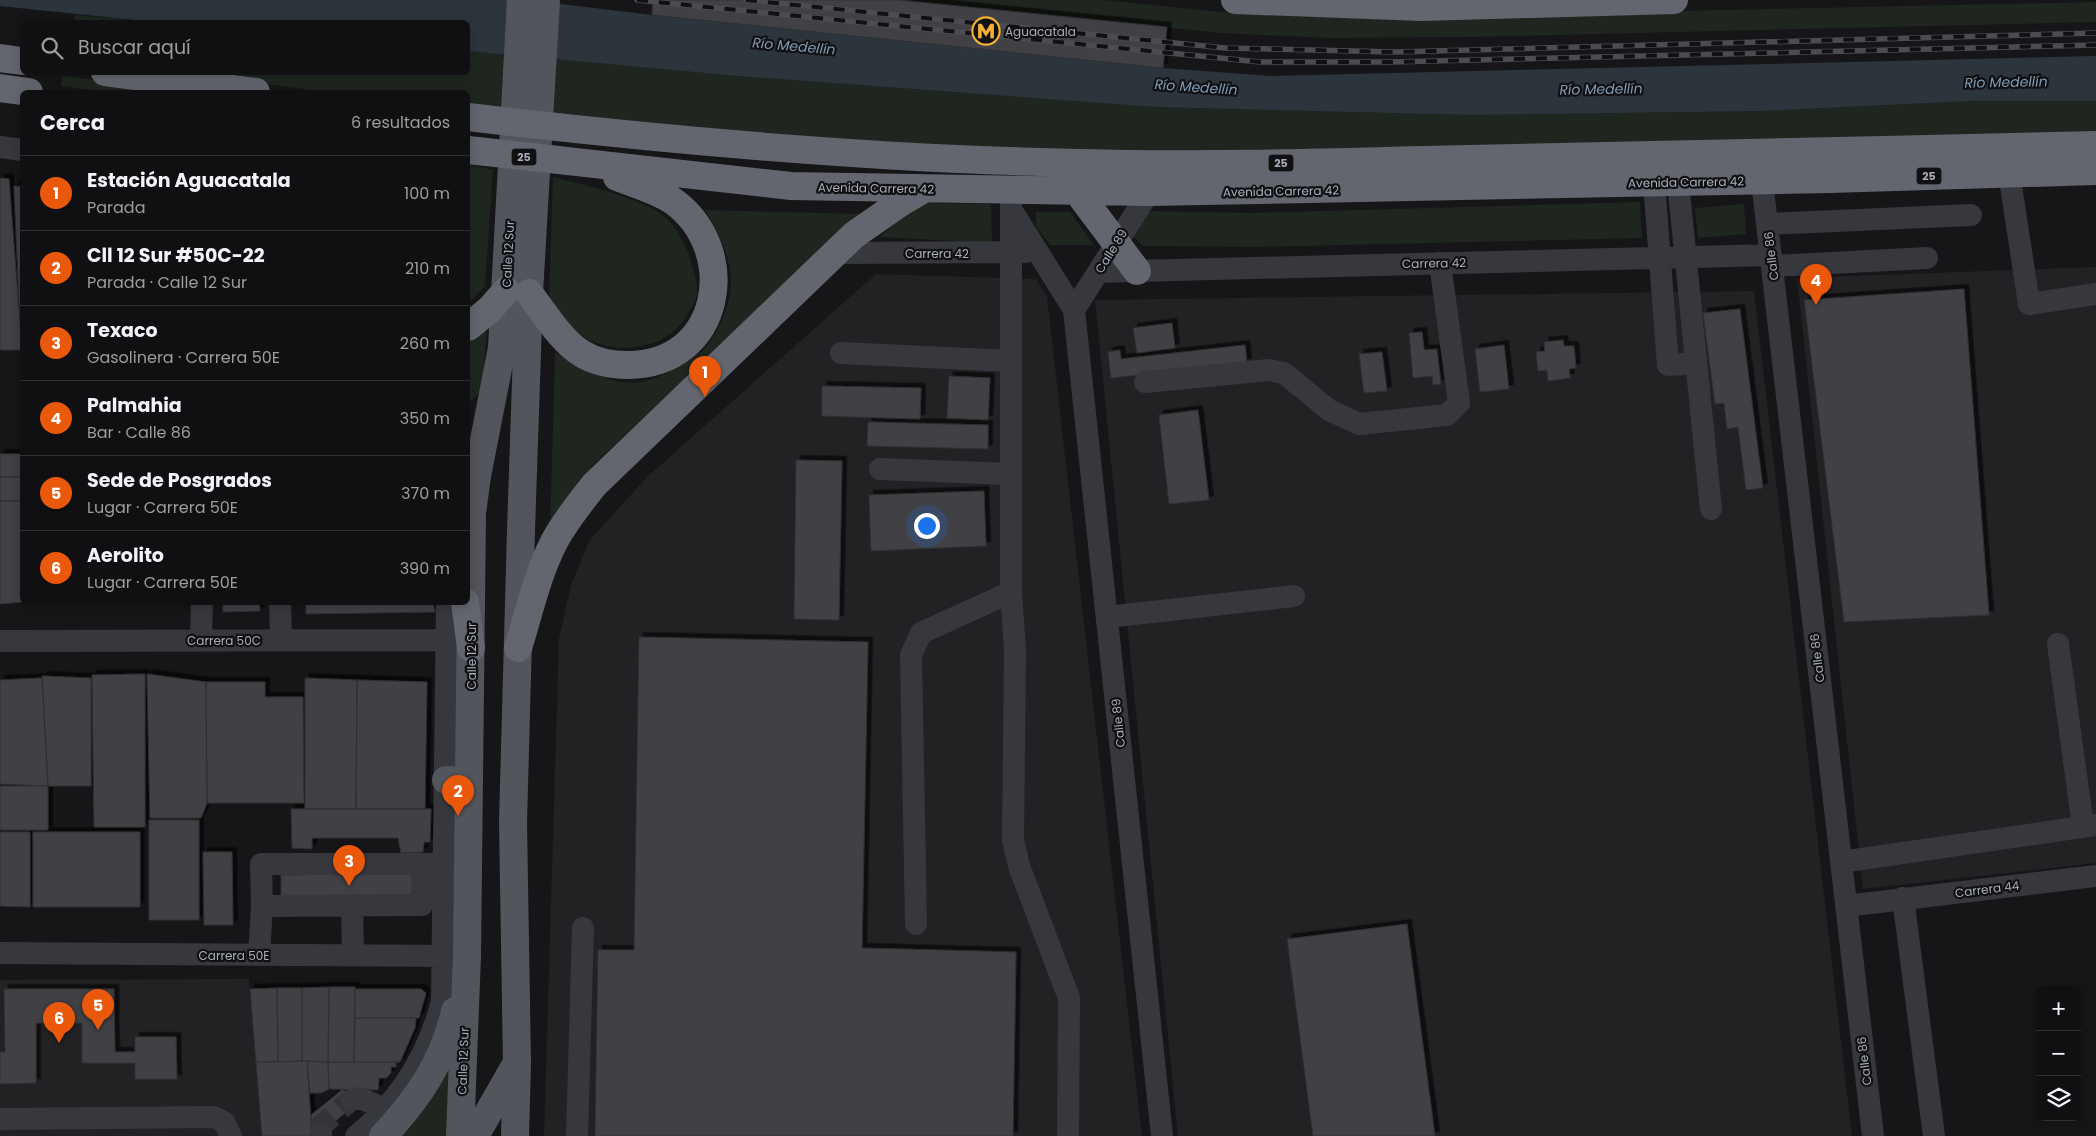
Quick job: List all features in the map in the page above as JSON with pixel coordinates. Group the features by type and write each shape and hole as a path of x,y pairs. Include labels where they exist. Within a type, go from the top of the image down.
{"highway":[{"path":"1235,0 1421,7 1674,0"},
{"path":"0,58 20,61"},
{"path":"122,75 240,90"},
{"path":"0,88 20,91"},
{"name":"Avenida Carrera 42","path":"470,117 741,145 931,158 1080,163 1227,164 1638,157 2096,145"},
{"name":"Avenida Carrera 42","path":"470,150 791,186 925,189 1010,199 1077,191 1149,192 1762,181 2096,171"},
{"path":"470,325 489,310 518,292 580,353 603,363 644,365 672,356 693,340 709,313 714,289 712,264 703,238 690,216 672,200 581,163"},
{"path":"518,648 547,558 562,528 594,485 836,253 876,219 925,189"},
{"path":"1077,191 1137,271"},
{"path":"459,644 465,605"}],"main road":[{"name":"Calle 12 Sur","path":"521,0 524,194"},
{"name":"Calle 12 Sur","path":"515,1136 517,1063 513,822 518,648 518,292 524,194 546,0"},
{"name":"Calle 12 Sur","path":"470,533 477,476 502,348 518,292"},
{"name":"Calle 12 Sur","path":"460,1136 456,956 459,644 463,605"},
{"path":"383,1136 408,1110 442,1055 452,1026 456,956"},
{"path":"475,1136 517,1063"}],"street":[{"path":"0,147 20,150"},
{"path":"2009,173 2029,304 2096,294"},
{"name":"Calle 86","path":"1762,181 1873,1136"},
{"path":"1666,182 1686,257 1712,509"},
{"path":"1666,182 1660,257 1668,365 1696,363"},
{"name":"Calle 89","path":"1074,310 1149,192"},
{"path":"1010,199 1011,592 1015,650 1013,840 1019,866 1069,998 1068,1136"},
{"name":"Calle 89","path":"1010,199 1038,252 1074,310 1162,1136"},
{"path":"1767,224 1971,214"},
{"name":"Carrera 42","path":"836,253 1038,252"},
{"name":"Carrera 42","path":"1098,272 1660,257 1771,260 1927,258"},
{"path":"1145,382 1269,370 1284,373 1329,410 1359,424 1447,415 1459,402 1440,263"},
{"path":"841,353 1011,361"},
{"path":"880,469 1011,474"},
{"path":"916,924 911,654 921,633 1011,592"},
{"path":"1107,617 1294,596"},
{"path":"201,640 202,605"},
{"path":"280,605 281,640"},
{"name":"Calle 12 Sur","path":"448,605 459,644"},
{"name":"Carrera 50C","path":"0,641 281,640 459,644"},
{"path":"1841,862 2090,825 2058,644"},
{"name":"Calle 12 Sur","path":"456,956 445,864 458,780"},
{"path":"259,955 262,864 445,864"},
{"path":"262,906 422,905 422,864"},
{"name":"Carrera 44","path":"1846,906 2096,876"},
{"path":"1904,898 1934,1136"},
{"path":"352,905 353,955"},
{"path":"577,1136 583,928"},
{"name":"Carrera 50E","path":"0,953 456,956"},
{"path":"356,1136 385,1109 405,1085 416,1067 437,1021 456,956"},
{"path":"351,1100 360,1098 385,1109"},
{"path":"0,1119 214,1117 224,1122 231,1136"}],"shaded area":[{"path":"899,0 1104,0 1231,13 1354,18 2096,2 2096,22 1470,37 1328,38 1221,33"},
{"path":"75,15 131,20 74,20"},
{"path":"470,51 737,76 1155,107 1472,115 1765,111 1971,101 2096,101 2096,136 1287,158 797,142 470,110 470,90 312,90 191,75 470,75"},
{"path":"63,76 175,90 92,90 61,86"},
{"path":"470,164 493,170 485,286 470,302"},
{"path":"553,177 648,206 664,216 673,225 683,242 692,264 696,279 697,295 693,306 681,324 671,334 658,341 630,348 600,344 587,339 571,327 549,302"},
{"path":"1640,202 1642,238 1255,247 1143,246 1134,237 1132,228 1139,217 1152,211 1250,213"},
{"path":"927,203 991,204 992,243 879,237 902,217"},
{"path":"1744,204 1746,234 1698,238 1695,208"},
{"path":"705,210 860,214 594,464 563,503 550,533 555,352 603,377 635,383 663,375 700,353 711,341 719,326 726,309 731,284 727,255 715,227"},
{"path":"1036,212 1070,212 1094,245 1050,245 1036,227"},
{"path":"2096,267 2096,863 1863,889 1797,278"},
{"path":"876,274 1036,279 1047,296 1142,1136 544,1136 559,639 571,585 589,541 647,477"},
{"path":"1754,291 1852,1136 1178,1136 1095,300"},
{"path":"487,329 482,391 470,401 470,337"},
{"path":"249,979 262,1136 0,1136 0,980"},
{"path":"449,1064 454,1136 398,1136"}],"water":[{"name":"Río Medellín","path":"0,0 528,0 652,15 1163,68 1270,76 2096,56 2096,101 1971,101 1765,111 1472,115 1155,107 737,76 470,51 470,20 135,20 0,6"}],"building":[{"name":"Aguacatala","path":"653,0 898,0 1167,27 1163,68 652,15"},
{"path":"0,178 9,179 20,324 20,350 0,350"},
{"path":"14,186 20,187 19,301"},
{"path":"1964,289 1989,615 1844,622 1804,300"},
{"path":"1740,309 1763,488 1746,490 1738,427 1727,429 1724,403 1715,404 1703,313"},
{"path":"1172,323 1175,348 1137,353 1133,328"},
{"path":"1422,332 1424,350 1437,349 1441,384 1433,385 1432,376 1413,378 1409,333"},
{"path":"1563,340 1564,346 1574,346 1576,368 1569,369 1570,378 1548,381 1547,370 1538,371 1536,352 1545,351 1544,342"},
{"path":"1245,345 1247,363 1111,378 1108,352 1120,350 1121,359"},
{"path":"1504,345 1509,389 1480,392 1475,349"},
{"path":"1382,352 1387,391 1364,393 1359,354"},
{"path":"949,376 990,378 988,420 947,418"},
{"path":"822,386 921,388 920,419 822,416"},
{"path":"1198,410 1209,500 1169,504 1159,415"},
{"path":"868,422 988,425 988,449 867,446"},
{"path":"0,454 20,454 20,477 0,477"},
{"path":"796,460 842,461 839,620 794,619"},
{"path":"0,477 20,477 20,501 0,501"},
{"path":"984,491 986,546 871,551 869,495"},
{"path":"0,501 20,501 20,602 0,604"},
{"path":"223,605 259,605 260,611 223,612"},
{"path":"306,605 434,605 435,612 306,614"},
{"path":"639,637 868,642 862,948 1016,952 1013,1136 595,1136 598,950 634,950"},
{"path":"145,674 145,827 94,827 92,675"},
{"path":"147,674 206,682 207,803 201,818 150,818"},
{"path":"42,676 91,678 91,786 48,786"},
{"path":"42,678 48,786 0,784 0,680"},
{"path":"305,678 357,680 356,809 305,809"},
{"path":"357,680 427,682 425,809 356,809"},
{"path":"206,682 265,682 265,697 303,697 304,803 207,803"},
{"path":"0,786 48,786 48,830 0,830"},
{"path":"291,809 431,809 430,842 424,842 423,852 401,853 398,838 312,838 312,849 292,848"},
{"path":"149,820 199,820 199,920 149,920"},
{"path":"0,832 30,832 30,907 0,906"},
{"path":"33,832 140,832 140,907 33,907"},
{"path":"203,852 232,852 233,925 204,925"},
{"path":"417,873 417,897 281,898 281,875"},
{"path":"1407,924 1435,1136 1313,1136 1287,939"},
{"path":"329,987 328,1062 302,1061 302,988"},
{"path":"329,987 355,987 354,1062 328,1062"},
{"path":"277,988 278,1062 256,1062 250,989"},
{"path":"277,988 302,988 302,1061 278,1062"},
{"path":"4,989 114,989 115,1052 135,1052 135,1037 176,1037 177,1079 135,1079 135,1063 82,1063 82,1023 36,1023 36,1083 0,1084 0,1052 5,1052"},
{"path":"355,989 421,989 426,993 419,1018 355,1018"},
{"path":"355,1018 416,1018 415,1028 400,1062 354,1062"},
{"path":"307,1061 312,1136 262,1136 256,1062"},
{"path":"307,1061 328,1062 329,1089 321,1093 310,1093"},
{"path":"328,1062 396,1062 396,1067 391,1067 391,1073 386,1078 379,1078 378,1090 329,1089"},
{"path":"343,1089 355,1105 317,1136 312,1136 311,1115"}],"tunnel":[{"path":"321,1133 321,1126 351,1100"}],"railway":[{"path":"637,0 1260,62 1392,62 2096,45"},
{"path":"746,0 1225,48 1396,52 2096,33"}],"place":[{"name":"Aguacatala","path":"986,31"},
{"name":"Palmahia","path":"1816,305"},
{"name":"Estación Aguacatala","path":"705,397"},
{"name":"Cll 12 Sur #50C-22","path":"458,816"},
{"name":"Texaco","path":"349,886"},
{"name":"Sede de Posgrados","path":"98,1030"},
{"name":"Aerolito","path":"59,1043"}]}
